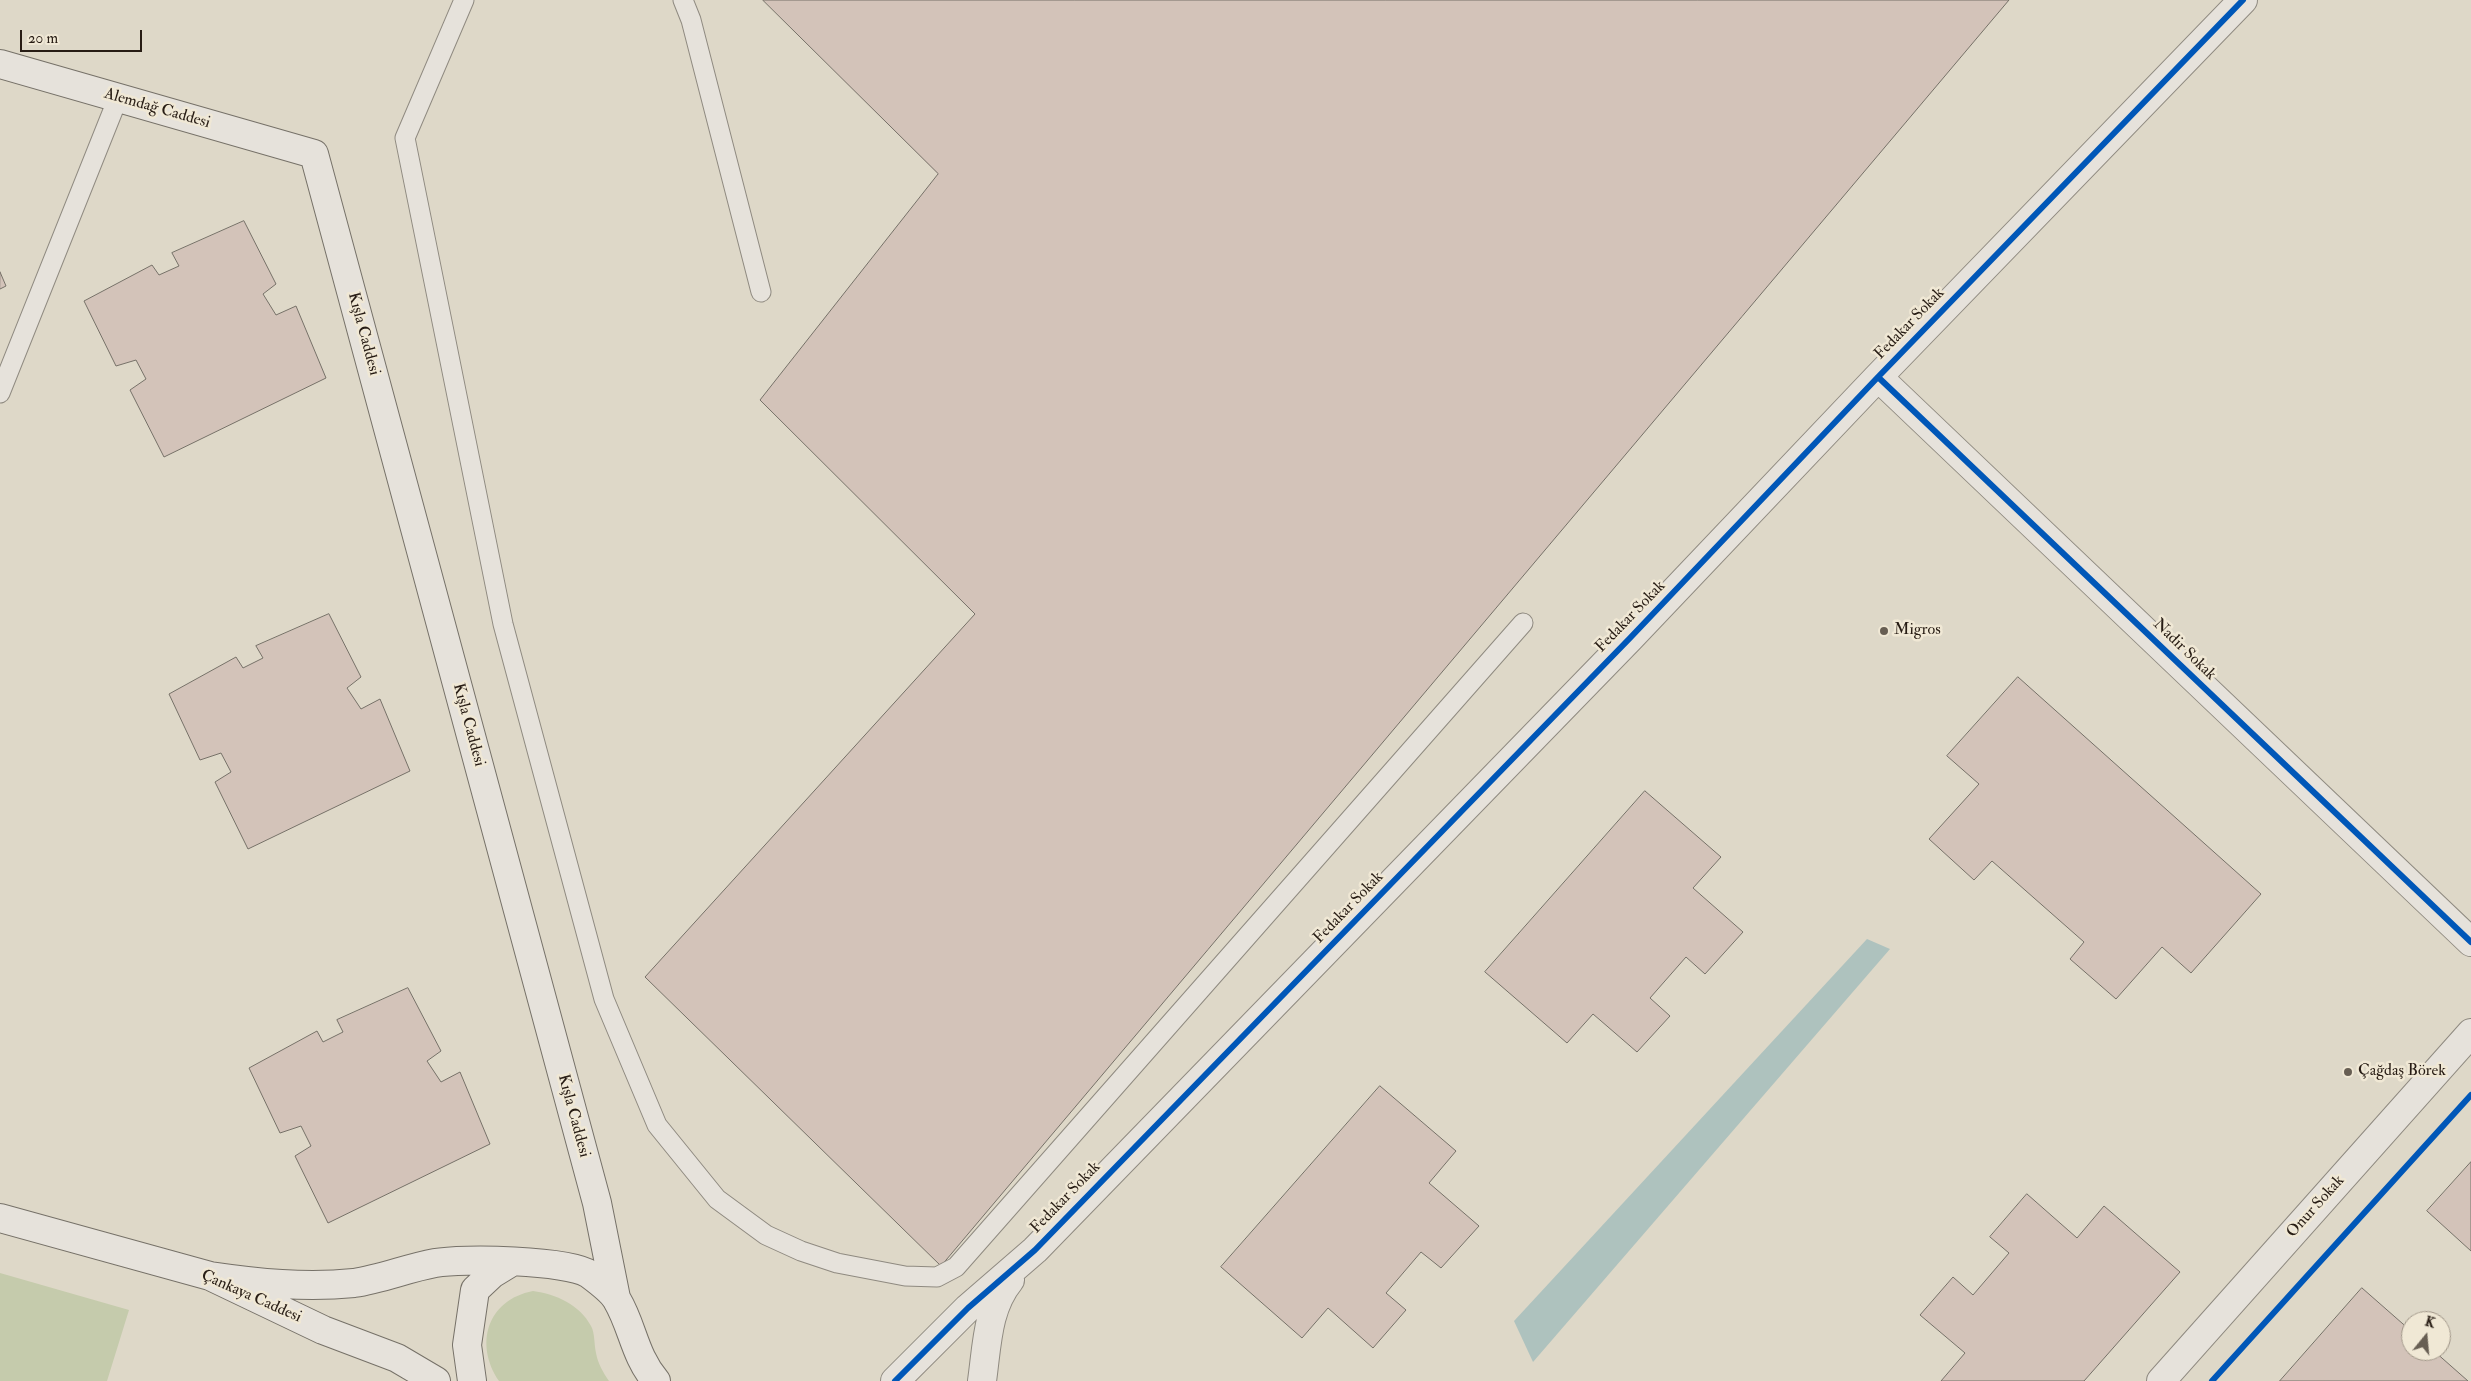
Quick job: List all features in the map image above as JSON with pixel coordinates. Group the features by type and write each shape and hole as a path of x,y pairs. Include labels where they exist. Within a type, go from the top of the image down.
{"street":[{"name":"Fedakar Sokak","path":"1035,1250 1630,638 1878,377 2243,0"},
{"name":"Alemdağ Caddesi","path":"0,64 314,154"},
{"name":"Kışla Caddesi","path":"314,154 597,1203 616,1298 645,1368 656,1381"},
{"name":"Nadir Sokak","path":"1878,377 2471,942"},
{"name":"Onur Sokak","path":"2161,1381 2471,1032"},
{"name":"Çankaya Caddesi","path":"0,1218 210,1276 323,1330 397,1358 436,1381"},
{"path":"895,1381 968,1308 1035,1250"},
{"path":"982,1381 990,1319 1000,1293 1035,1250"},
{"path":"210,1276 265,1284 306,1285 354,1282 436,1263 467,1261 548,1263 587,1273 616,1298"},
{"path":"472,1381 466,1345 475,1290 492,1274 510,1263"}],"lane":[{"path":"464,0 405,138 503,624 604,999 657,1124 717,1199 766,1235 801,1251 874,1272 937,1277 956,1267 1523,623"},
{"path":"684,0 691,20 761,292"},
{"path":"0,393 118,98"}],"green space":[{"path":"0,1273 129,1310 107,1381 0,1381"},
{"path":"533,1291 559,1298 581,1312 591,1326 598,1361 609,1381 499,1381 491,1367 487,1353 489,1326 495,1314 505,1304 517,1296"}],"shaded area":[{"path":"1867,939 1890,949 1533,1362 1514,1321"}],"building":[{"path":"763,0 2009,0 941,1266 645,977 975,614 760,400 938,174"},
{"path":"244,221 276,284 263,294 276,315 296,306 326,378 164,457 130,390 146,379 136,360 116,366 84,301 152,265 159,275 179,266 172,253"},
{"path":"0,272 6,286 0,289"},
{"path":"329,614 361,677 347,688 361,709 380,699 410,771 248,849 215,782 231,772 221,753 200,760 169,694 236,657 243,668 263,658 256,646"},
{"path":"2018,677 2261,894 2191,973 2162,947 2116,999 2070,959 2084,942 1992,861 1974,880 1929,839 1979,784 1947,756"},
{"path":"1645,791 1721,857 1693,888 1743,932 1705,974 1686,957 1650,998 1670,1016 1637,1052 1593,1014 1567,1043 1485,972"},
{"path":"408,988 441,1051 427,1061 441,1082 460,1072 490,1144 328,1223 295,1156 311,1146 301,1126 280,1133 249,1068 317,1031 323,1042 343,1032 337,1020"},
{"path":"1380,1086 1456,1151 1429,1183 1479,1226 1441,1268 1421,1252 1386,1293 1406,1310 1373,1348 1328,1308 1302,1338 1221,1267"},
{"path":"2471,1162 2471,1251 2427,1211"},
{"path":"2027,1194 2077,1238 2104,1206 2180,1272 2084,1381 1941,1381 1965,1353 1920,1315 1953,1277 1973,1295 2009,1253 1990,1237"},
{"path":"2362,1288 2401,1322 2401,1361 2445,1361 2468,1381 2280,1381"}],"cycle path":[{"path":"895,1381 968,1308 1035,1250 1630,638 1878,377 2243,0"},
{"path":"1878,377 2471,942"},
{"path":"2212,1381 2471,1095"}],"place":[{"name":"Migros","path":"1884,631"},
{"name":"Çağdaş Börek","path":"2348,1072"}]}
